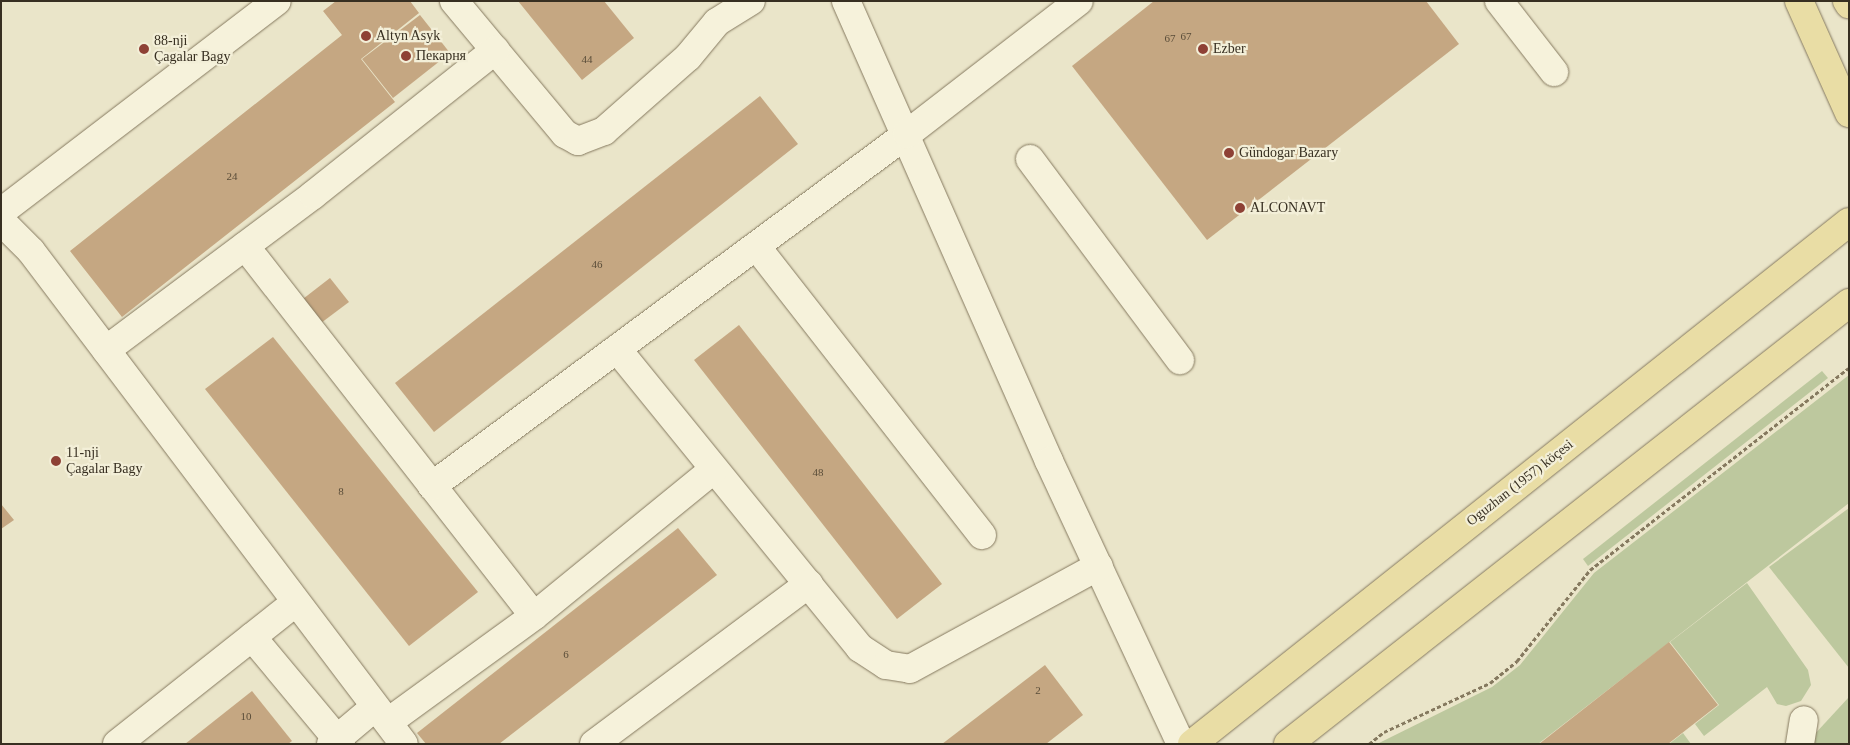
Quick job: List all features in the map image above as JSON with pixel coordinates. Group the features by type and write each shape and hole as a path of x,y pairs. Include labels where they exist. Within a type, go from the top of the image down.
{"main road":[{"path":"1799,1 1849,113"},
{"name":"Oguzhan (1957) köçesi","path":"1192,744 1849,222"},
{"path":"1288,744 1849,303"}],"street":[{"path":"1,212 277,1"},
{"path":"454,1 565,134 578,141 604,131 688,56 718,22 751,1"},
{"path":"846,1 907,134 1045,452 1181,744"},
{"path":"432,486 907,134 1079,1"},
{"path":"1500,1 1554,72"},
{"path":"106,350 245,246 495,50"},
{"path":"1030,160 1180,360"},
{"path":"1,221 31,251 404,744"},
{"path":"245,246 534,616"},
{"path":"756,246 982,535"},
{"path":"616,349 860,648 886,665 910,669 1099,566"},
{"path":"252,637 336,742 534,616 714,469"},
{"path":"612,739 809,584"},
{"path":"117,744 296,602"}],"path":[{"path":"1369,744 1384,732 1490,683 1517,661 1590,570 1849,368"}],"green space":[{"path":"1822,371 1828,378 1588,566 1583,559"},
{"path":"1849,375 1849,503 1538,744 1377,744 1492,687 1520,665 1594,573"},
{"path":"1849,508 1849,668 1769,567"},
{"path":"1747,583 1808,670 1811,685 1801,701 1786,706 1777,704 1767,687 1704,736 1695,724 1719,705 1670,642"},
{"path":"1849,697 1849,744 1811,744 1813,736"},
{"path":"1683,733 1691,744 1669,744"}],"building":[{"path":"336,1 410,1 419,13 361,59 395,102 122,317 70,251 342,35 323,11"},
{"path":"518,1 604,1 634,38 582,80"},
{"name":"Gündogar Bazary","path":"1154,1 1426,1 1459,44 1207,240 1072,66"},
{"name":"Пекарня","path":"420,15 450,53 393,98 362,59"},
{"path":"760,96 798,144 434,432 395,383"},
{"path":"330,278 349,302 317,326 299,302"},
{"path":"739,325 942,584 897,619 694,360"},
{"path":"273,337 478,592 409,646 205,389"},
{"path":"1,504 14,520 1,529"},
{"path":"678,528 717,575 499,744 426,744 417,733"},
{"path":"1669,642 1718,705 1668,744 1539,744"},
{"path":"1045,665 1083,715 1046,744 942,744"},
{"path":"252,691 292,741 288,744 185,744"}],"place":[{"name":"Altyn Asyk","path":"366,36"},
{"name":"88-nji Çagalar Bagy","path":"144,49"},
{"name":"Ezber","path":"1203,49"},
{"name":"Пекарня","path":"406,56"},
{"name":"Gündogar Bazary","path":"1229,153"},
{"name":"ALCONAVT","path":"1240,208"},
{"name":"11-nji Çagalar Bagy","path":"56,461"}]}
